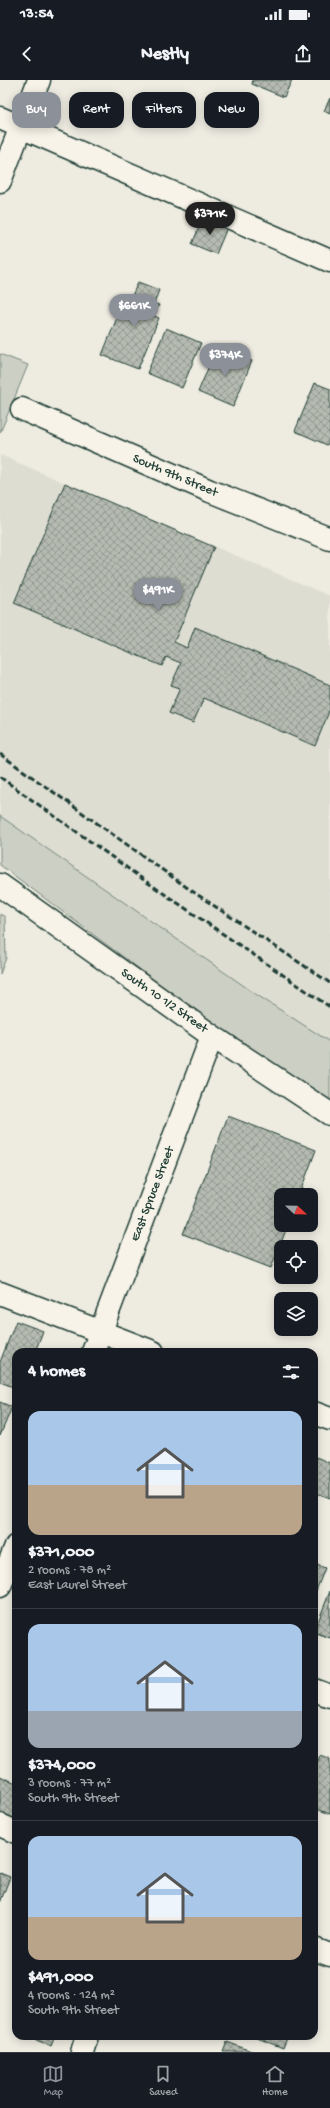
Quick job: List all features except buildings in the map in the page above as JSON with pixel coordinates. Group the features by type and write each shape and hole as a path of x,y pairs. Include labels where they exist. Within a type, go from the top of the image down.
{"street":[{"path":"34,92 39,80"},
{"path":"0,118 12,123"},
{"path":"0,181 21,128"},
{"path":"23,128 330,261"},
{"name":"South 9th Street","path":"22,409 210,491 330,539"},
{"name":"South 10 1/2 Street","path":"0,885 212,1036 330,1114"},
{"name":"East Spruce Street","path":"95,1348 212,1036"},
{"path":"0,1293 143,1348"},
{"path":"318,1414 330,1419"},
{"path":"5,1577 12,1557"},
{"path":"318,1692 330,1696"},
{"path":"0,1825 12,1830"},
{"path":"318,1950 330,1955"},
{"path":"82,2052 86,2040"}],"shaded area":[{"path":"0,354 28,365 0,433"},
{"path":"0,455 330,596 330,1042 257,995 0,816"},
{"path":"0,816 257,995 330,1042 330,1101 240,1044 0,865"},
{"path":"0,914 5,917 6,958 0,974"}],"railway":[{"path":"0,754 192,891 330,983"},
{"path":"0,777 144,880 330,1007"}]}
